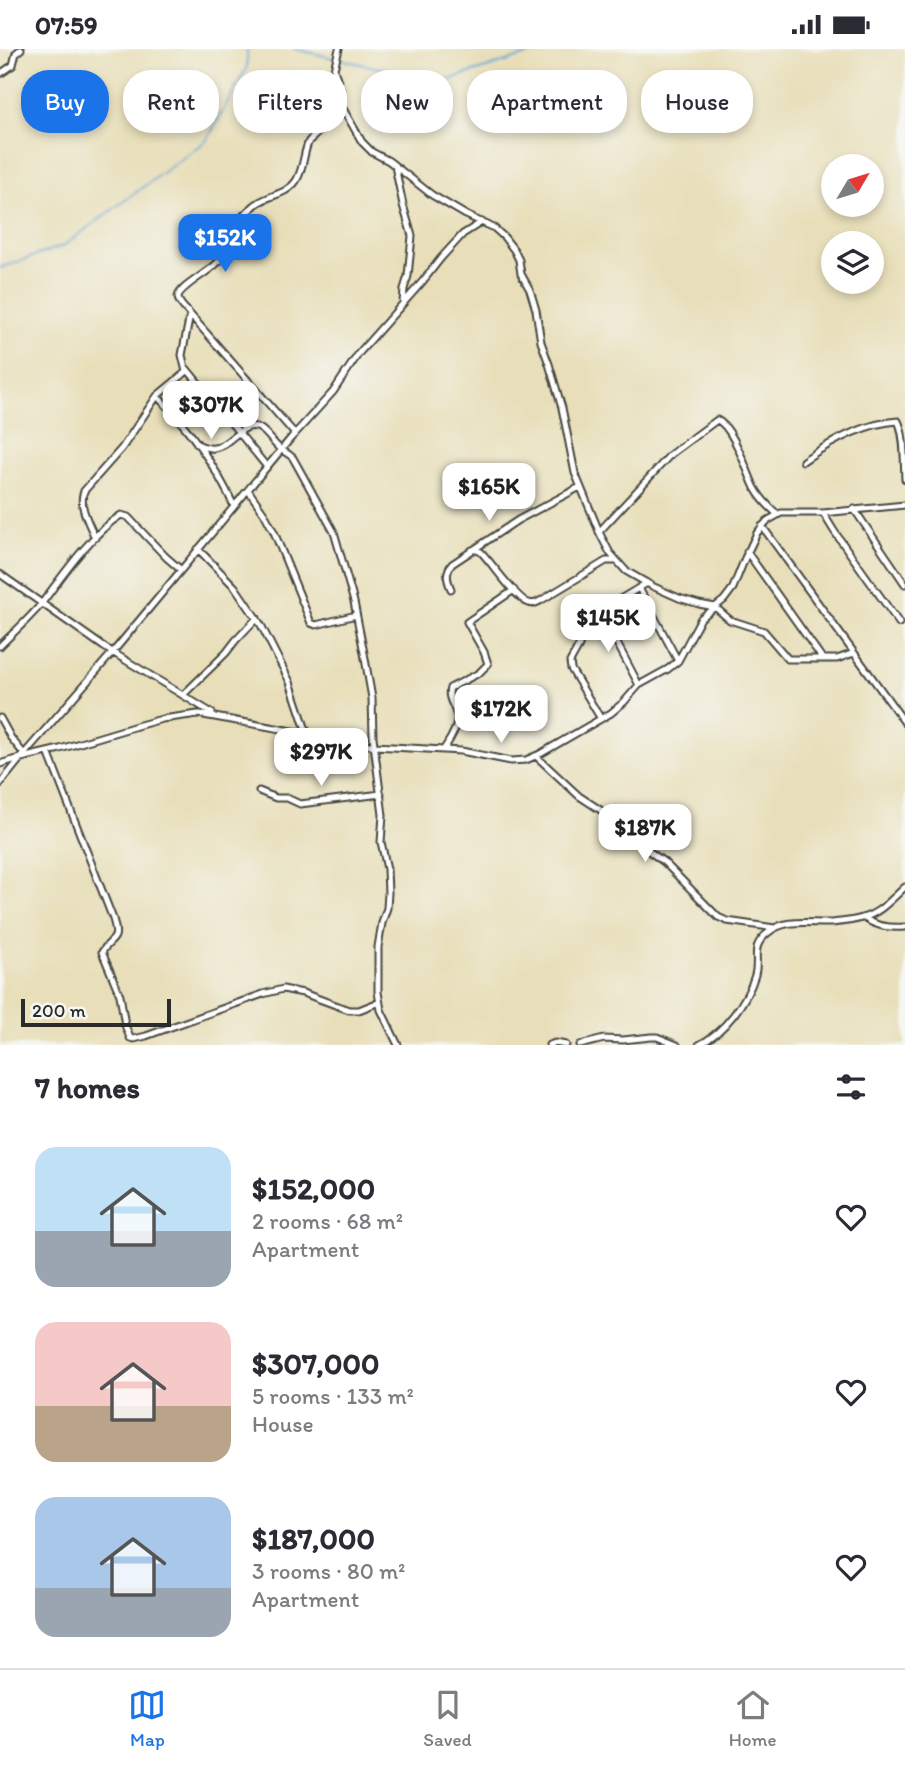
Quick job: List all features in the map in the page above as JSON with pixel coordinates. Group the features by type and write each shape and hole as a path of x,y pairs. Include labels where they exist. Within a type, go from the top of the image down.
{"street":[{"path":"0,74 13,65 16,53 21,49"},
{"path":"334,70 339,49"},
{"path":"347,116 372,152 455,209 498,231 514,250 538,316 541,342 559,397 575,473 607,549 626,571 679,598 715,607 725,617 764,632 789,659 837,659 854,653"},
{"path":"295,433 178,298 184,289 215,265 234,244 246,213 264,199 293,185 300,173 306,146 318,133"},
{"path":"395,166 412,236 402,304"},
{"path":"0,784 295,433 333,392 359,353 424,281 440,258 463,234 482,222"},
{"path":"190,315 182,355 186,368 267,467"},
{"path":"95,538 84,510 82,497 85,491 122,449 157,396 184,374 186,368"},
{"path":"157,396 184,425 224,484 234,506"},
{"path":"599,531 671,454 717,420 730,432 755,488 777,515"},
{"path":"803,461 843,437 880,424 898,421 902,432 905,479"},
{"path":"197,444 216,448 250,426 258,427 293,458 334,532 356,615 372,698 384,822 381,842 387,869 388,900 377,958 379,1002 398,1045"},
{"path":"450,589 448,568 518,520 580,487"},
{"path":"248,490 274,532 311,623 316,625 356,615"},
{"path":"0,764 162,719 198,714 375,746 444,749 479,753 511,761 526,760 601,719 624,702 639,685 668,669 678,660 701,618 724,600 733,588 747,552 762,526 777,515 905,505"},
{"path":"854,509 905,584"},
{"path":"823,513 899,623"},
{"path":"0,646 42,603 62,575 95,538 119,516 125,515 181,570"},
{"path":"762,526 905,722"},
{"path":"198,549 235,587 257,618 290,682 307,733"},
{"path":"472,550 478,550 486,557 526,603 535,604 606,561 617,561"},
{"path":"747,552 822,658"},
{"path":"0,574 104,647 218,716"},
{"path":"601,719 571,669 572,657 579,646 585,622 647,583"},
{"path":"639,588 678,660"},
{"path":"444,749 457,719 449,694 450,688 479,673 488,663 468,621 514,590"},
{"path":"600,611 639,685"},
{"path":"183,695 257,618"},
{"path":"0,718 22,756"},
{"path":"48,752 113,919 115,937 102,952 120,995 129,1037 127,1045"},
{"path":"536,756 579,796 631,830 646,849 664,862 718,917 727,921 775,928"},
{"path":"260,791 300,804 381,794"},
{"path":"699,1045 715,1035 741,1003 755,974 755,951 766,934 789,923 831,923 864,918 880,909 905,887"},
{"path":"864,918 887,928 905,927"},
{"path":"129,1037 138,1039 283,989 303,993 349,1010 359,1010 379,1002"},
{"path":"580,1045 604,1039 657,1037 677,1045"},
{"path":"549,1045 566,1045"}],"waterway":[{"path":"0,268 63,246 207,140 247,67 247,49"},
{"path":"294,49 334,58"},
{"path":"339,59 441,82 547,49"}]}
